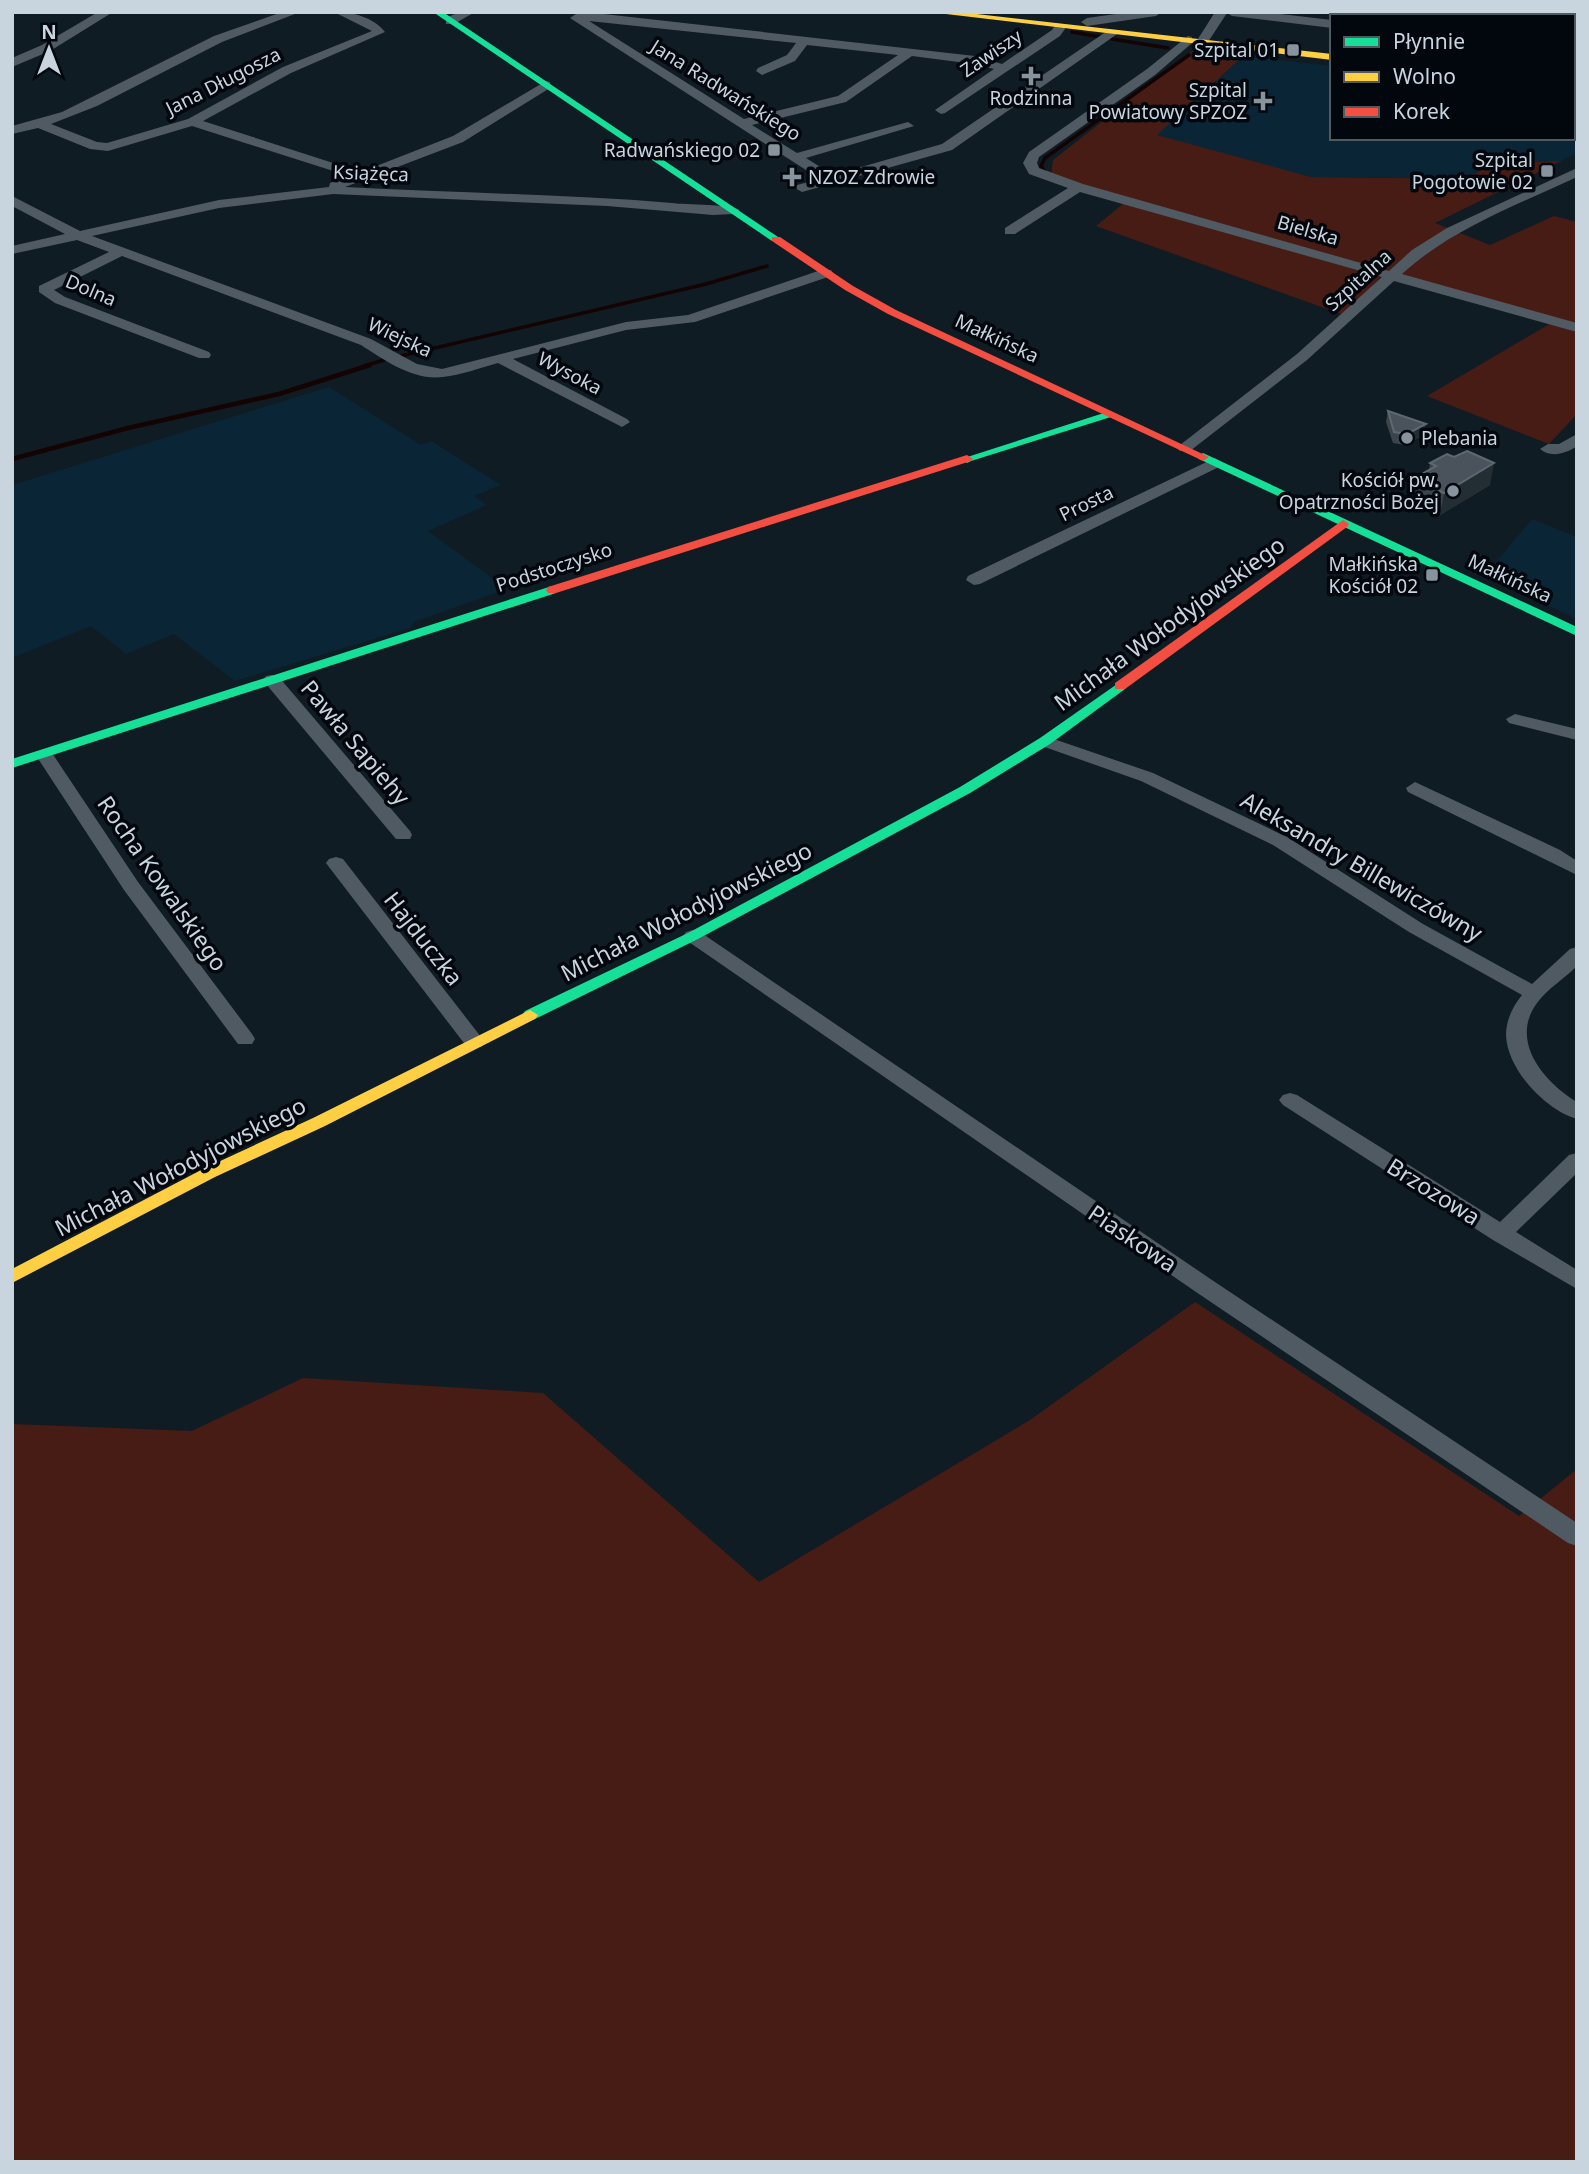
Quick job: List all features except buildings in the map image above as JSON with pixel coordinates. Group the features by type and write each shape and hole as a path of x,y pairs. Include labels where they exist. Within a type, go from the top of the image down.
{"street":[{"path":"12,64 26,55 46,48 107,12"},
{"path":"12,130 42,125 73,114 218,40 294,12"},
{"name":"Jana Długosza","path":"42,125 95,146 108,147 123,145 192,122 279,74 379,32 374,26 340,12"},
{"path":"444,16 469,12"},
{"path":"1087,22 1156,12"},
{"path":"1195,41 1221,12"},
{"path":"1232,12 1330,24"},
{"path":"941,13 1330,57"},
{"path":"570,15 975,60 1005,68"},
{"name":"Jana Radwańskiego","path":"570,15 831,180"},
{"name":"Małkińska","path":"444,16 826,273 892,312 1577,632"},
{"name":"Zawiszy","path":"941,110 1056,33 1061,26"},
{"path":"802,188 947,147 1114,32"},
{"path":"762,71 792,58 804,41"},
{"name":"Bielska","path":"1195,41 1034,155 1030,163 1032,167 1042,176 1078,187 1577,328"},
{"path":"12,52 26,55"},
{"path":"743,123 842,99 909,53"},
{"path":"333,190 336,185 458,139 546,85"},
{"path":"192,122 361,176"},
{"path":"796,157 908,126"},
{"name":"Szpitalna","path":"1185,448 1302,357 1418,253 1452,231 1577,172"},
{"path":"1010,231 1078,187"},
{"name":"Książęca","path":"12,250 219,204 333,190 733,210"},
{"name":"Wiejska","path":"12,200 79,236 366,342 398,362 426,373 442,373 626,326 690,319 826,273"},
{"name":"Dolna","path":"120,252 44,289 60,300 204,355"},
{"name":"Wysoka","path":"501,359 622,422"},
{"name":"Podstoczysko","path":"12,764 744,528 1110,414"},
{"path":"1548,449 1563,449 1577,439"},
{"name":"Prosta","path":"974,580 1215,463"},
{"name":"Michała Wołodyjowskiego","path":"12,1277 209,1173 319,1122 474,1042 693,936 965,790 1045,741 1343,524"},
{"name":"Pawła Sapiehy","path":"272,680 402,835"},
{"path":"1515,719 1577,735"},
{"name":"Aleksandry Billewiczówny","path":"1045,741 1181,792 1280,841 1416,928 1534,993"},
{"name":"Rocha Kowalskiego","path":"44,754 131,886 245,1039"},
{"path":"1415,788 1553,854 1577,869"},
{"name":"Hajduczka","path":"336,863 474,1042"},
{"name":"Piaskowa","path":"693,936 1226,1301 1577,1536"},
{"path":"1577,953 1534,993 1517,1020 1517,1038 1533,1077 1542,1087 1577,1112"},
{"name":"Brzozowa","path":"1290,1100 1577,1281"},
{"path":"1501,1234 1577,1160"}],"shaded area":[{"path":"1577,12 1577,85 1575,14 1408,14"},
{"path":"1196,48 1243,56 1157,135 1311,177 1466,179 1492,163 1561,161 1435,223 1490,245 1554,216 1577,222 1577,414 1549,444 1427,396 1558,319 1387,271 1344,315 1096,226 1129,199 1051,176 1053,160"},
{"name":"Szpital Powiatowy SPZOZ","path":"1243,56 1330,66 1330,140 1567,140 1577,143 1577,153 1561,161 1492,163 1466,179 1311,177 1156,135"},
{"path":"329,387 421,445 431,441 501,485 474,496 487,505 428,531 507,589 414,622 410,628 235,681 174,634 126,654 91,626 12,658 12,485"},
{"path":"1532,519 1577,537 1577,619 1484,576"},
{"path":"1195,1302 1519,1516 1577,1469 1577,2162 12,2162 12,1424 192,1431 303,1378 543,1393 759,1582 1030,1420"}],"waterway":[{"path":"1072,32 1101,37"},
{"path":"1112,39 1168,48"},
{"path":"1045,172 1041,166 1045,158 1189,55"},
{"path":"401,356 706,284 767,266"},
{"path":"364,366 384,360"},
{"path":"12,459 128,428 279,394 370,365"}],"traffic: fast":[{"path":"437,12 776,239"},
{"path":"967,459 1110,414"},
{"path":"1203,457 1577,632"},
{"path":"12,764 552,590"},
{"path":"530,1015 693,936 965,790 1045,741 1120,686"}],"traffic: slow":[{"path":"933,12 1330,57"},
{"path":"12,1277 209,1173 319,1122 530,1015"}],"traffic: jam":[{"path":"776,239 849,288 892,312 1203,457"},
{"path":"552,590 967,459"},
{"path":"1120,686 1343,524"}],"place":[{"name":"Szpital 01","path":"1293,50"},
{"name":"Rodzinna","path":"1031,76"},
{"name":"Szpital Powiatowy SPZOZ","path":"1263,101"},
{"name":"Radwańskiego 02","path":"774,150"},
{"name":"Szpital Pogotowie 02","path":"1547,171"},
{"name":"NZOZ Zdrowie","path":"792,177"},
{"name":"Plebania","path":"1407,438"},
{"name":"Kościół pw. Opatrzności Bożej","path":"1453,491"},
{"name":"Małkińska Kościół 02","path":"1432,575"}]}
